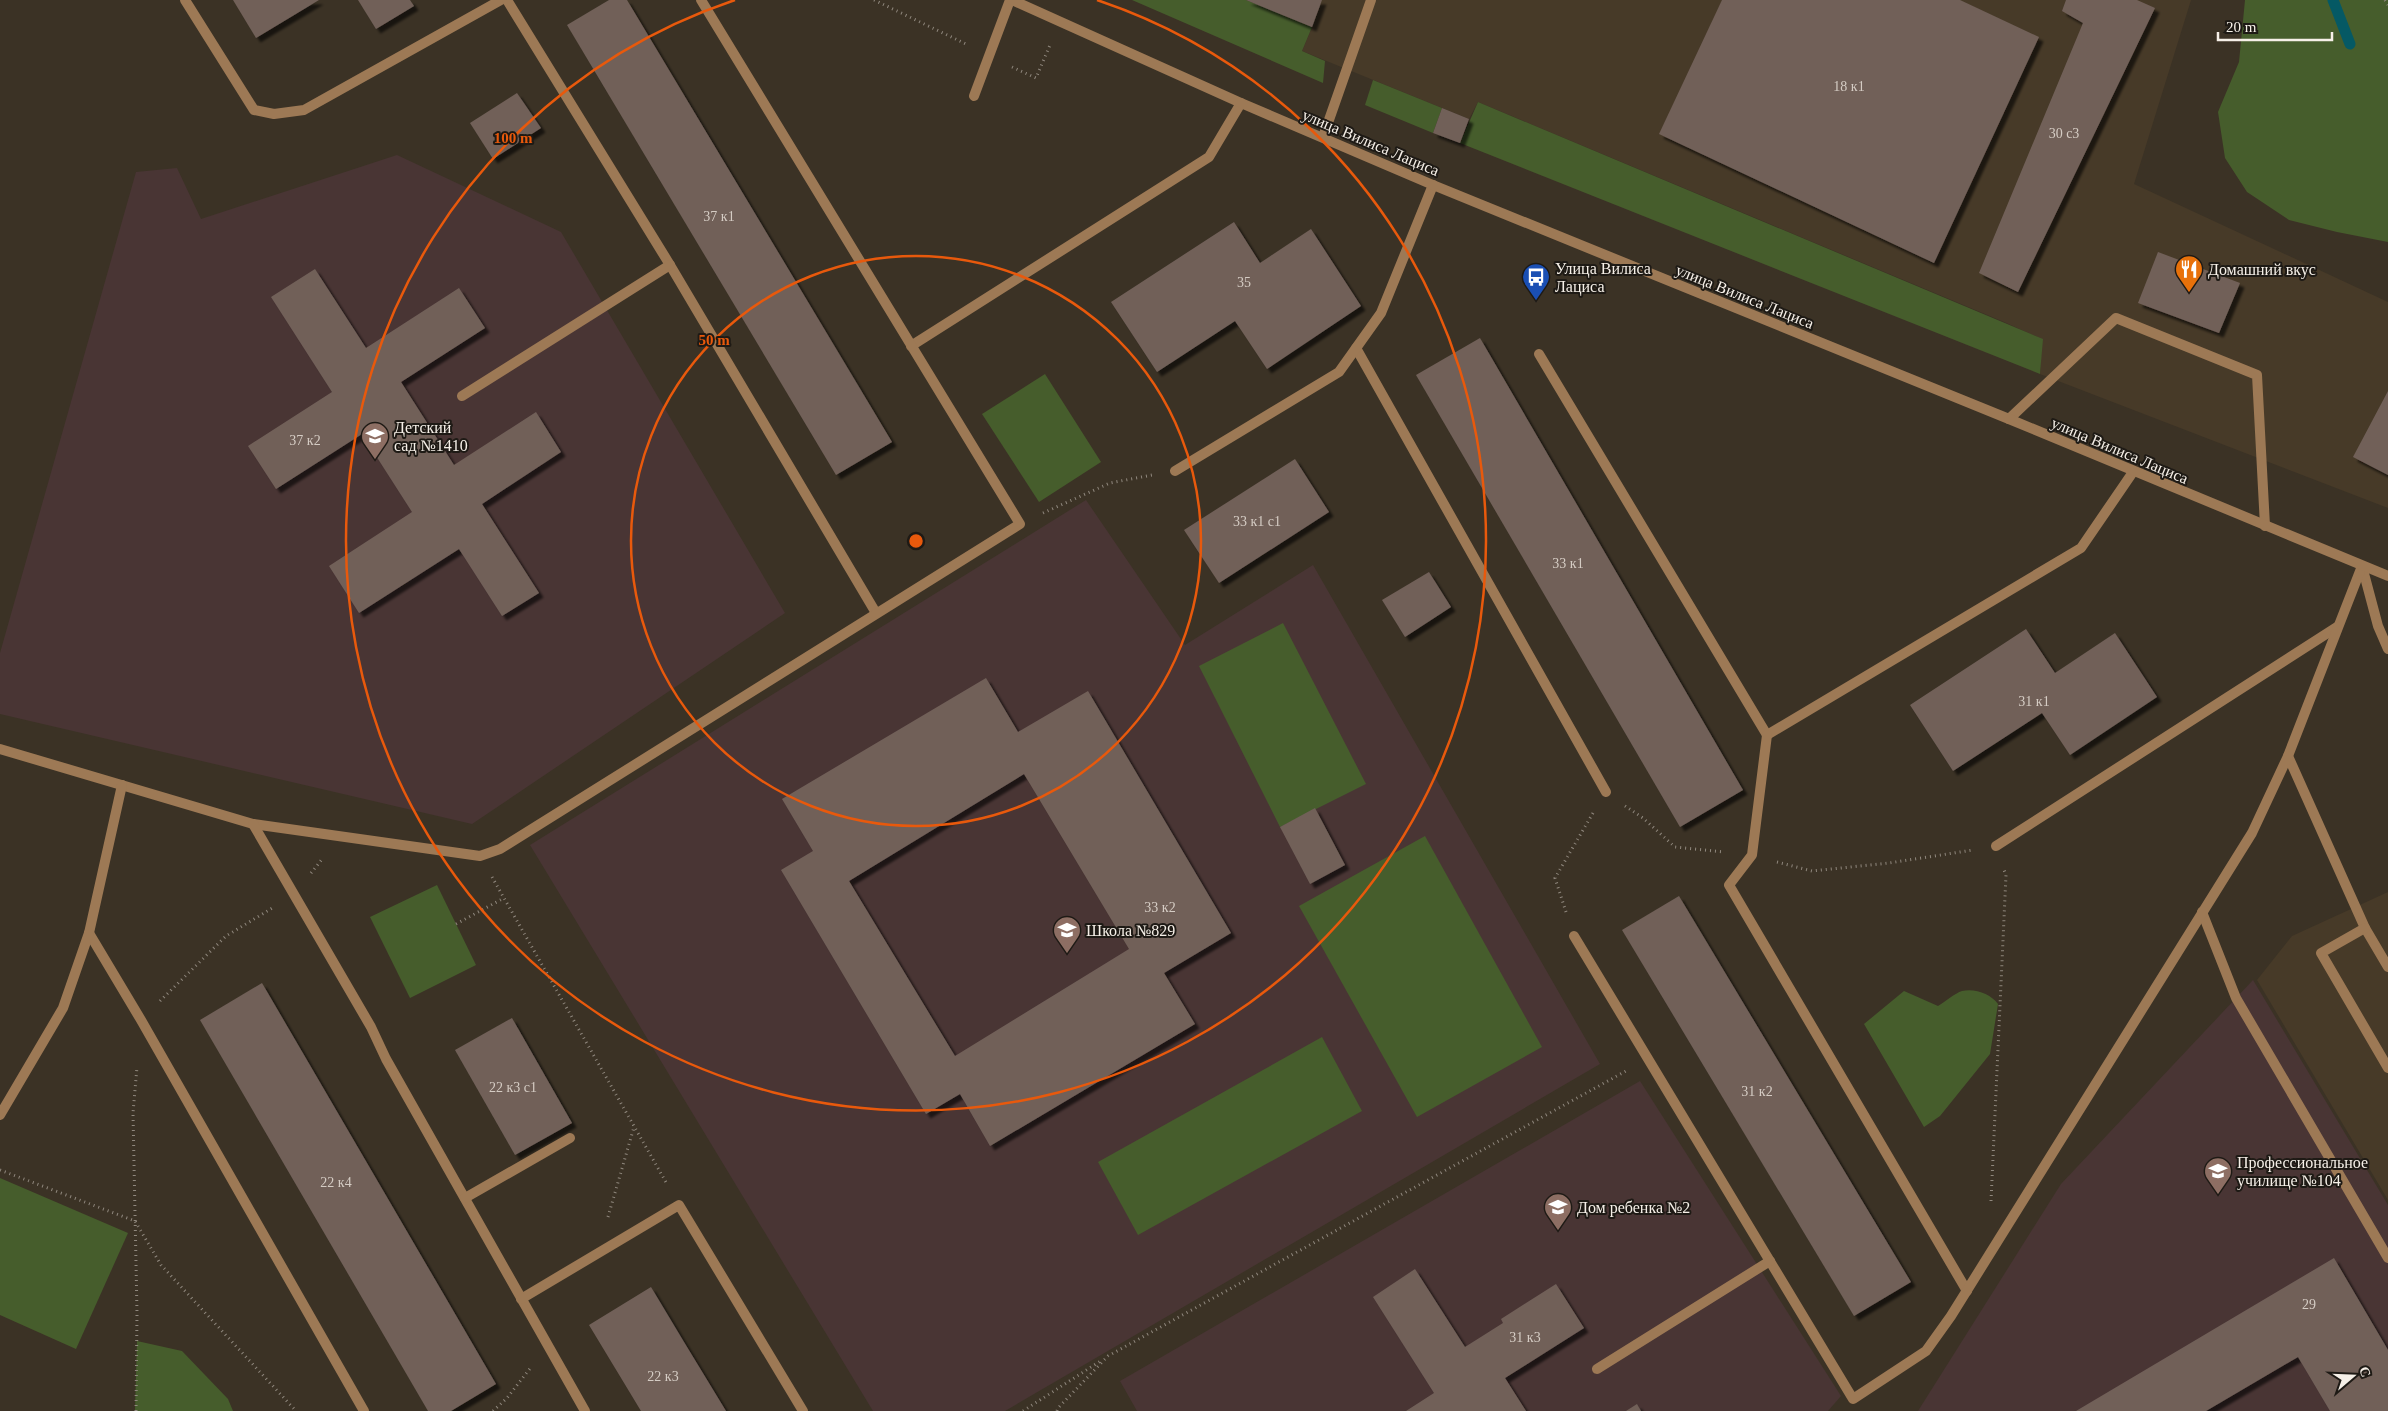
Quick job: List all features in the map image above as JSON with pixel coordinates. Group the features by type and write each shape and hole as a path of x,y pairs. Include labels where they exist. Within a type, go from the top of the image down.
{"street":[{"path":"185,0 254,110 274,114 304,110 501,0"},
{"path":"507,0 670,265 876,613"},
{"path":"0,749 253,824 480,856 500,848 1020,524 701,0"},
{"path":"974,96 1011,0"},
{"name":"улица Вилиса Лациса","path":"1011,0 1433,186 2009,419 2133,472 2388,576"},
{"path":"1323,137 1371,0"},
{"path":"911,346 1209,157 1241,103"},
{"path":"1175,471 1339,372 1381,313 1433,186"},
{"path":"462,396 670,265"},
{"path":"2009,419 2116,318 2257,375 2265,526"},
{"path":"1356,348 1606,792"},
{"path":"1539,354 1767,735 1752,855 1729,884 1967,1290"},
{"path":"1767,735 2081,548 2133,472"},
{"path":"1574,936 1853,1399 1926,1350 1967,1290 2252,833 2288,756 2362,566"},
{"path":"2362,566 2378,626 2388,649"},
{"path":"1996,846 2337,628"},
{"path":"2288,756 2365,928 2388,967"},
{"path":"0,1115 63,1008 89,933 122,785"},
{"path":"253,824 585,1411"},
{"path":"2202,912 2236,998 2388,1258"},
{"path":"2365,928 2321,953 2388,1068"},
{"path":"89,933 141,1020 364,1411"},
{"path":"465,1198 570,1138"},
{"path":"521,1299 679,1205 803,1411"},
{"path":"1597,1369 1770,1261"}],"path":[{"path":"2385,0 2388,5"},
{"path":"1020,524 1110,483 1175,471"},
{"path":"1574,936 1555,878 1606,792 1643,818 1675,847 1752,855 1812,871 1889,863 1996,846 2006,876 1991,1205"},
{"path":"136,1411 138,1313 133,1113 141,1020 226,936 294,895 340,836"},
{"path":"480,856 679,1205"},
{"path":"456,924 504,898"},
{"path":"1023,1411 1108,1356 1630,1069 1645,1056"},
{"path":"597,1254 634,1126"},
{"path":"0,1170 135,1221 161,1265 296,1411"},
{"path":"493,1411 507,1398 548,1346"},
{"path":"1057,1411 1108,1356"}],"shaded area":[{"path":"1246,0 2191,0 2134,184 2388,302 2388,508 2040,374 2042,339 2004,322 1478,102 1469,119 1302,51 1312,27"},
{"name":"Детский сад №1410","path":"397,155 561,232 785,613 472,824 0,714 0,653 136,172 177,168 201,219"},
{"name":"Школа №829","path":"1086,500 1185,645 1313,565 1600,1064 1005,1411 873,1411 530,845"},
{"path":"2388,892 2388,1200 2257,980 2292,936"},
{"name":"Профессиональное училище №104","path":"2253,980 2388,1205 2388,1411 1918,1411 2061,1184"},
{"name":"Дом ребенка №2","path":"1640,1081 1841,1396 1828,1411 1137,1411 1120,1381"}],"green space":[{"path":"1132,0 1246,0 1312,27 1302,51 1325,61 1323,83"},
{"path":"2245,0 2388,0 2388,242 2289,220 2247,192 2225,158 2218,112 2239,62"},
{"path":"1373,80 1442,108 1433,133 1365,105"},
{"path":"1478,102 2043,339 2040,374 1460,143"},
{"path":"1045,374 1101,462 1039,502 982,414"},
{"path":"1283,623 1366,784 1280,827 1199,666"},
{"path":"1425,836 1542,1047 1417,1117 1299,906"},
{"path":"437,885 476,965 410,998 370,917"},
{"path":"1967,990 1987,995 1998,1004 1990,1054 1940,1116 1924,1127 1864,1024 1904,991 1938,1006 1956,994"},
{"path":"1322,1037 1362,1111 1138,1235 1098,1162"},
{"path":"0,1178 128,1233 76,1349 0,1315"},
{"path":"137,1341 182,1351 228,1399 233,1411 135,1411"}],"building":[{"path":"233,0 319,0 256,38"},
{"path":"358,0 410,0 414,6 376,29"},
{"path":"609,0 627,0 892,442 836,475 567,25"},
{"path":"1246,0 1322,0 1312,27"},
{"path":"1722,0 1960,0 2039,37 1934,263 1659,134"},
{"path":"2066,0 2137,0 2155,8 2018,292 1979,273 2083,23 2062,11"},
{"path":"517,93 541,128 493,159 470,123"},
{"path":"1442,108 1469,119 1460,143 1433,133"},
{"path":"1234,222 1260,263 1311,229 1361,306 1267,369 1235,321 1157,372 1111,302"},
{"name":"Домашний вкус","path":"2158,252 2240,283 2219,333 2138,303"},
{"path":"315,269 366,348 459,288 485,328 401,382 454,465 536,412 561,452 482,504 539,593 502,616 459,549 359,613 329,566 412,512 362,434 276,489 248,446 332,392 271,297"},
{"path":"1480,338 1743,790 1680,827 1416,375"},
{"path":"2388,391 2388,475 2353,457"},
{"path":"1295,459 1329,512 1219,583 1184,530"},
{"path":"1429,572 1451,607 1405,637 1382,600"},
{"path":"2026,629 2055,673 2115,633 2157,697 2070,755 2042,713 1953,771 1910,705"},
{"path":"986,678 1018,732 1088,691 1231,933 1164,973 1195,1024 990,1146 960,1094 926,1114 781,870 813,851 782,799","holes":["1024,774 1129,949 955,1056 849,881"]},
{"path":"1315,808 1345,865 1310,884 1280,827"},
{"path":"1679,896 1911,1282 1854,1316 1622,930"},
{"path":"262,983 496,1384 451,1411 428,1411 200,1020"},
{"path":"512,1018 572,1123 515,1155 455,1050"},
{"path":"2334,1258 2388,1350 2388,1411 2330,1411 2298,1357 2206,1411 2076,1411"},
{"path":"1415,1269 1465,1347 1503,1323 1501,1319 1556,1284 1584,1328 1505,1378 1526,1411 1406,1411 1434,1393 1373,1297"},
{"path":"651,1287 726,1411 641,1411 589,1325"},
{"path":"1637,1404 1641,1411 1626,1411"}],"waterway":[{"path":"2333,0 2350,44"}],"place":[{"name":"Домашний вкус","path":"2189,293"},
{"name":"Улица Вилиса Лациса","path":"1536,301"},
{"name":"Детский сад №1410","path":"375,460"},
{"name":"Школа №829","path":"1067,954"},
{"name":"Профессиональное училище №104","path":"2218,1195"},
{"name":"Дом ребенка №2","path":"1558,1231"}]}
